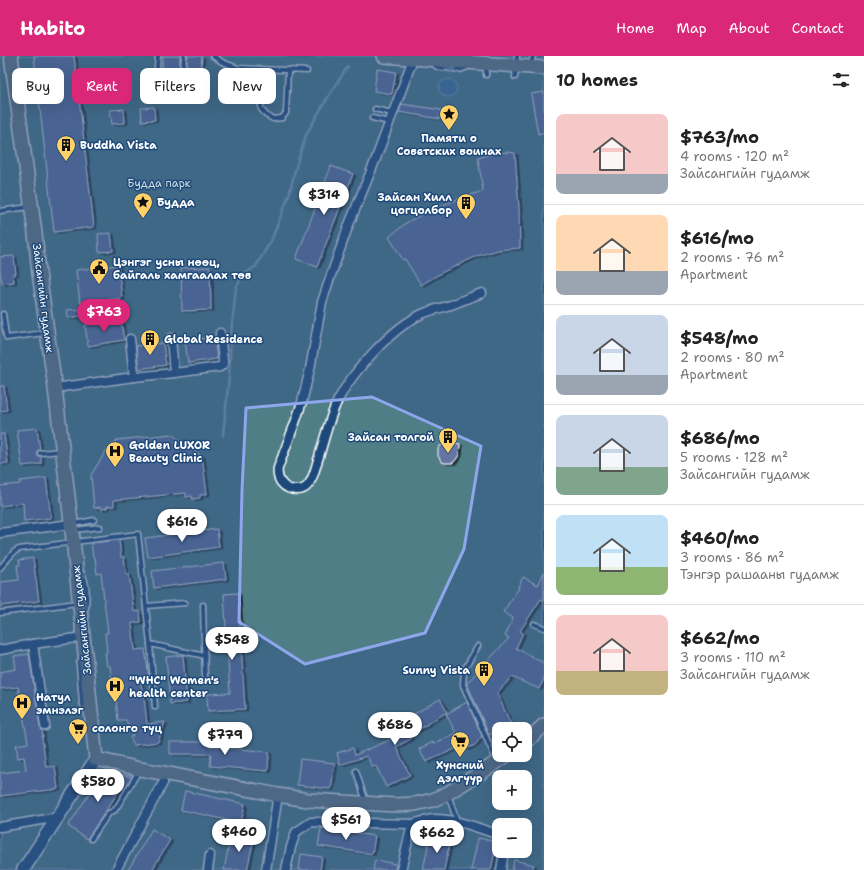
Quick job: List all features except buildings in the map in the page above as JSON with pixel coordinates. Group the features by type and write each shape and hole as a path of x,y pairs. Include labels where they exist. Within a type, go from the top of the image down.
{"main road":[{"path":"384,56 471,63 486,69 536,64"},
{"name":"Зайсангийн гудамж","path":"13,58 55,388 80,602 96,759"},
{"path":"532,736 544,725"},
{"path":"96,759 140,769 165,778 308,800 395,805 415,804 433,800 448,793 496,762"}],"street":[{"path":"423,58 392,114 375,161 348,227 322,302 310,369 302,402 278,468 277,475 282,484 288,488 298,490 304,489 309,484 338,400 357,371 385,340 410,320 422,314 482,293"},
{"path":"55,388 220,367 223,364 223,360 220,333"},
{"path":"171,338 174,373"},
{"path":"130,339 134,377"},
{"path":"0,534 72,532"},
{"path":"0,650 83,634"},
{"path":"33,644 45,726"},
{"path":"24,870 96,759"},
{"path":"116,870 165,778"},
{"path":"266,870 278,795"},
{"path":"0,827 59,817"},
{"path":"286,870 296,832 311,822 412,824 434,819 457,821 492,833"},
{"path":"401,870 412,824"},
{"path":"208,870 210,855"},
{"path":"501,870 503,858"}],"lane":[{"path":"158,56 157,75 159,82 162,86 176,95 180,95 182,92 184,56"},
{"path":"213,56 222,62 238,68"},
{"path":"276,70 307,72"},
{"path":"261,104 261,109 266,116 273,119 282,118 286,113 288,70"},
{"path":"375,109 392,114"},
{"path":"372,118 389,122"},
{"path":"0,211 31,207"},
{"path":"3,314 7,338 47,333"},
{"path":"40,453 62,451"},
{"path":"72,532 94,520"},
{"path":"0,568 14,552 19,549 72,532 100,527"},
{"path":"72,532 138,534 155,707"},
{"path":"76,568 84,576 87,595 83,634"},
{"path":"0,613 80,602"},
{"path":"146,606 185,602"},
{"path":"203,605 205,682"},
{"path":"534,624 544,628"},
{"path":"150,644 204,656"},
{"path":"478,646 464,670 463,685 492,739"},
{"path":"91,839 109,814 120,804 140,769"},
{"path":"356,771 366,804"},
{"path":"448,793 457,821"}],"highlighted area":[{"path":"372,397 481,446 464,549 425,633 305,664 239,622 242,490 246,408"}],"green space":[{"name":"Будда парк","path":"0,56 544,56 544,870 0,870"}],"water":[{"path":"448,79 454,82 457,88 454,94 448,97 442,94 439,88 442,82"}],"waterway":[{"path":"223,435 236,288 245,274 256,266 271,241 289,195 295,170 308,131 348,66"}],"place":[{"name":"Памяти о Советских воинах","path":"449,131"},
{"name":"Buddha Vista","path":"66,162"},
{"name":"Будда","path":"143,219"},
{"name":"Зайсан Хилл цогцолбор","path":"466,220"},
{"name":"Цэнгэг усны нөөц, байгаль хамгаалах төв","path":"99,285"},
{"name":"Global Residence","path":"150,356"},
{"name":"Зайсан толгой","path":"448,454"},
{"name":"Golden LUXOR Beauty Clinic","path":"115,468"},
{"name":"Sunny Vista","path":"484,687"},
{"name":"\"WHC\" Women's health center","path":"115,703"},
{"name":"Натул эмнэлэг","path":"22,720"},
{"name":"солонго түц","path":"78,745"},
{"name":"Хүнсний дэлгүүр","path":"460,758"}]}
